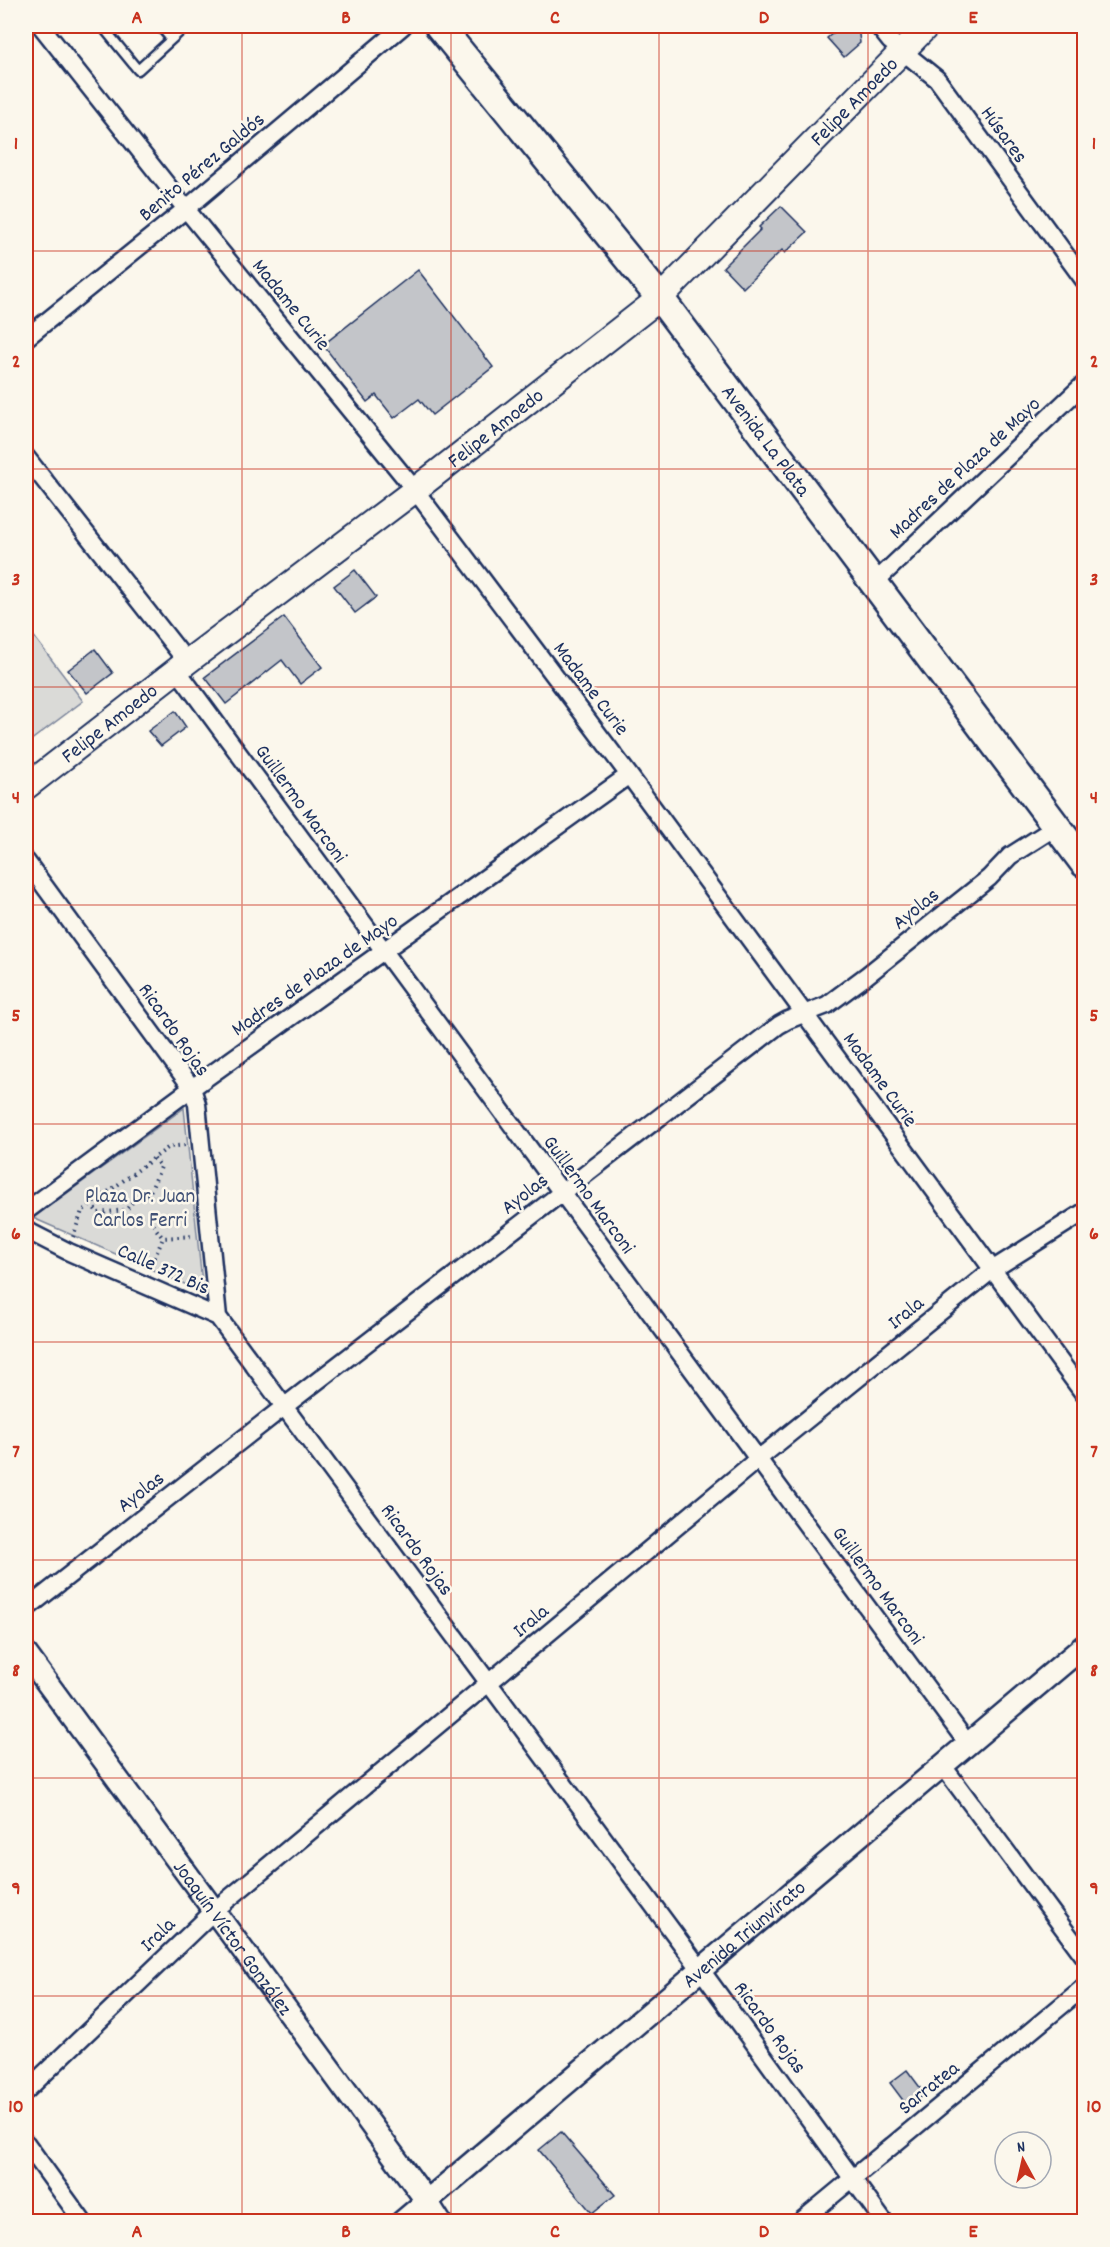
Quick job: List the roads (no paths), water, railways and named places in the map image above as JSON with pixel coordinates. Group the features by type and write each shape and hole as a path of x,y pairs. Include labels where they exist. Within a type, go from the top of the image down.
{"main road":[{"name":"Avenida La Plata","path":"439,26 660,298 1084,863"},
{"name":"Felipe Amoedo","path":"26,787 415,490 660,298 927,26"}],"street":[{"name":"Madame Curie","path":"41,26 186,209 415,490 806,1014 1084,1394"},
{"name":"Benito Pérez Galdós","path":"26,338 186,209 403,26"},
{"name":"Húsares","path":"878,26 890,41 937,79 1084,280"},
{"name":"Madres de Plaza de Mayo","path":"874,583 1084,384"},
{"name":"Guillermo Marconi","path":"26,457 182,666 383,952 969,1744"},
{"name":"Madres de Plaza de Mayo","path":"26,1211 192,1088 629,775"},
{"name":"Ayolas","path":"26,1609 779,1025 827,1005 989,878 1015,852 1057,826"},
{"name":"Ricardo Rojas","path":"26,861 192,1088 197,1104 202,1143 218,1317 701,1970 884,2222"},
{"name":"Irala","path":"26,2091 214,1911 758,1459 993,1270 1084,1212"},
{"name":"Calle 372 Bis","path":"26,1230 69,1252 218,1317"},
{"name":"Avenida Triunvirato","path":"402,2222 1084,1646"},
{"name":"Joaquín Víctor González","path":"26,1653 440,2222"},
{"path":"943,1766 1084,1956"},
{"name":"Sarratea","path":"800,2222 1084,1987"},
{"path":"26,2143 83,2222"}],"lane":[{"path":"102,26 138,70 186,26"},
{"path":"160,26 171,39"}],"park label":[{"name":"Plaza Dr. Juan Carlos Ferri","path":"140,1207"}]}
